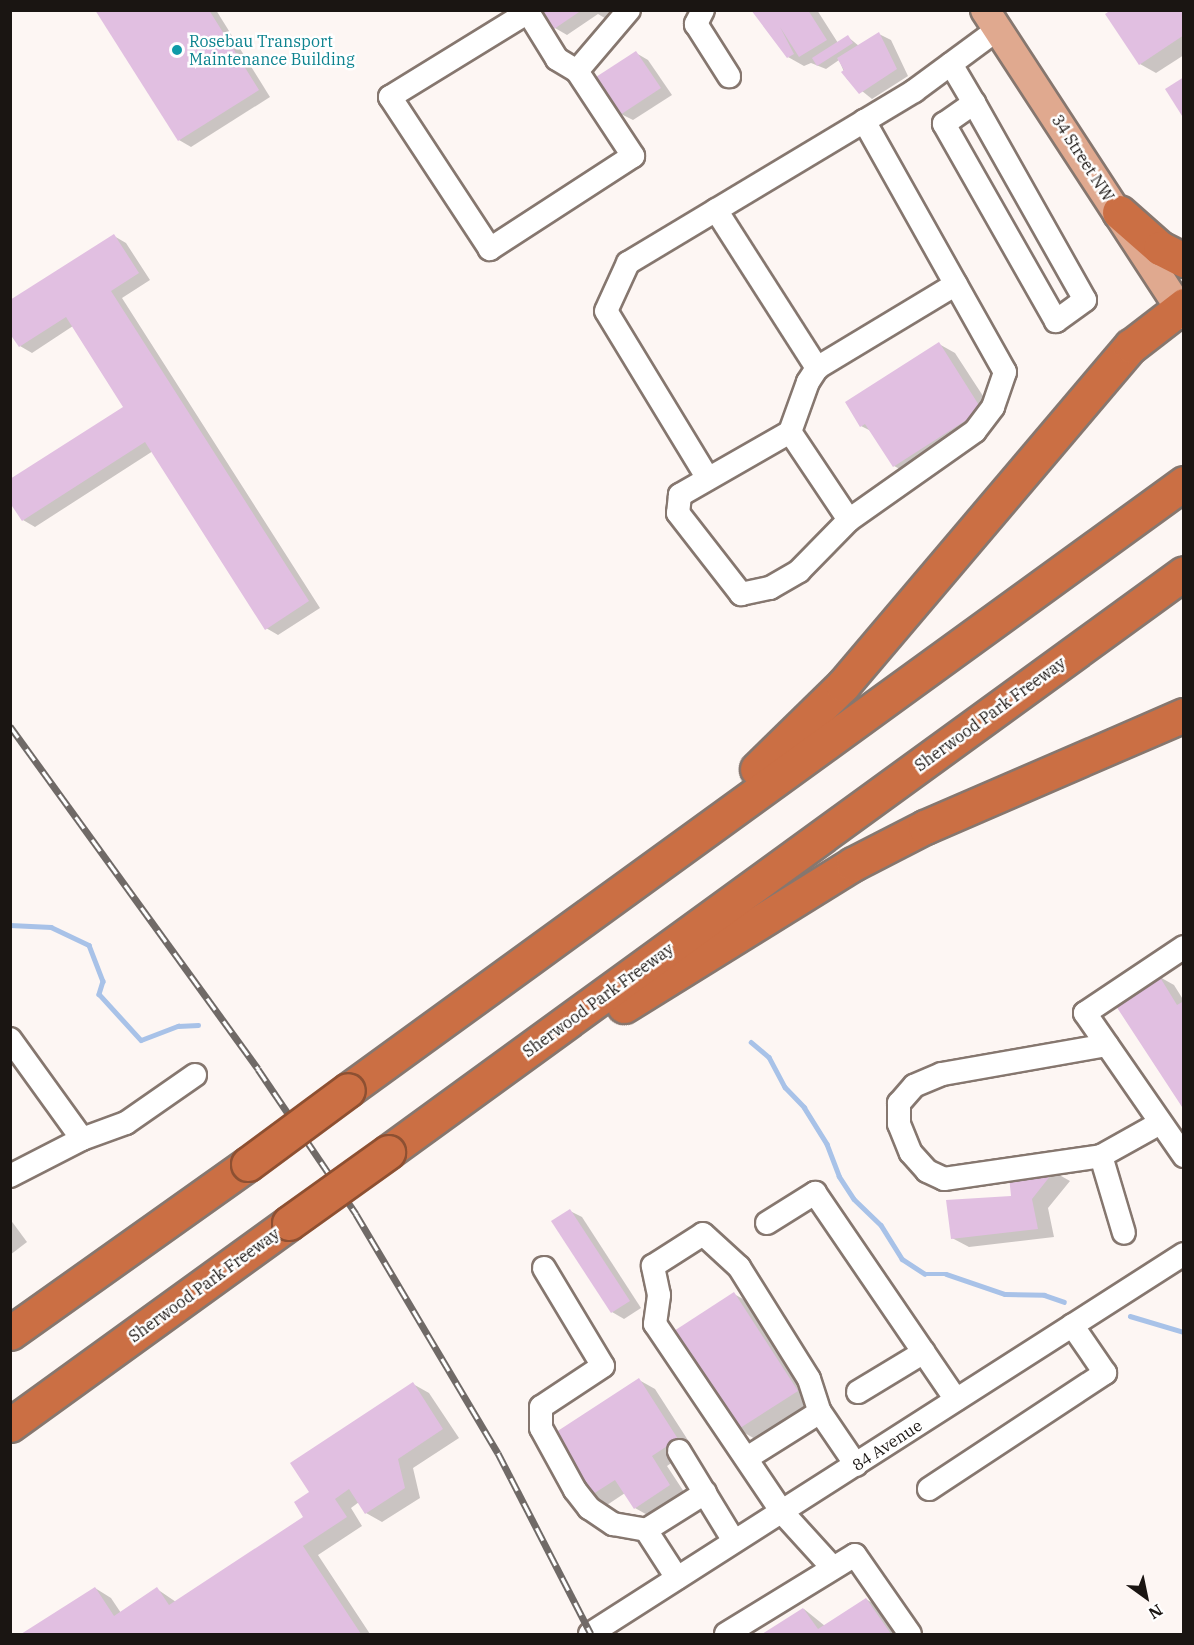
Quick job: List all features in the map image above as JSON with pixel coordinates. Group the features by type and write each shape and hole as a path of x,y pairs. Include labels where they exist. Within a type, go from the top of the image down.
{"highway":[{"path":"1119,212 1160,248 1184,260"},
{"path":"647,870 843,685 1131,346 1182,309"},
{"path":"10,1333 249,1164 647,870 1184,483"},
{"name":"Sherwood Park Freeway","path":"10,1425 1184,573"},
{"path":"437,1117 560,1047 853,864 925,827 1184,715"}],"main road":[{"name":"34 Street NW","path":"992,20 1182,309"}],"street":[{"path":"577,71 629,10"},
{"path":"703,10 696,24 729,76"},
{"path":"528,12 556,59 577,71 633,156 490,249 390,97 528,12"},
{"path":"707,477 606,311 628,262 864,121 951,63 992,20"},
{"path":"951,63 974,103 1085,300 1056,321 944,124 974,103"},
{"path":"864,121 956,284 1005,372 993,408 975,431 849,520 799,571 770,588 741,594 678,513 680,495 707,477 790,432 808,382 818,368 956,284"},
{"path":"716,210 818,368"},
{"path":"790,432 849,520"},
{"path":"1184,947 1085,1013 1184,1156"},
{"path":"10,1039 82,1139"},
{"path":"1107,1045 942,1074 914,1086 899,1103 899,1124 911,1153 927,1171 944,1179 1101,1156 1160,1123"},
{"path":"10,1176 82,1139 126,1124 195,1075"},
{"path":"1101,1156 1124,1233"},
{"path":"768,1223 815,1193 956,1400"},
{"path":"832,1567 782,1512 655,1324 658,1295 653,1266 703,1234 740,1267 809,1379 820,1412 856,1465"},
{"name":"84 Avenue","path":"590,1635 1184,1254"},
{"path":"544,1268 603,1366 542,1407 541,1428 575,1490 590,1508 613,1524 646,1530 705,1493"},
{"path":"929,1489 1105,1373 1071,1325"},
{"path":"858,1392 924,1353"},
{"path":"747,1458 820,1412"},
{"path":"679,1451 735,1541"},
{"path":"646,1530 677,1578"},
{"path":"726,1635 832,1567 855,1555 910,1635"}],"building":[{"name":"Rosebau Transport Maintenance Building","path":"95,10 209,10 259,90 178,141"},
{"path":"542,10 582,10 554,29"},
{"path":"751,10 808,10 827,40 799,57 780,27 794,54 787,58"},
{"path":"1111,10 1184,10 1184,35 1139,65 1105,14"},
{"path":"879,32 897,69 859,94 841,72 844,70 837,58"},
{"path":"848,35 853,43 817,66 812,58"},
{"path":"636,51 661,88 620,115 596,77"},
{"path":"1184,77 1184,119 1165,89"},
{"path":"114,234 139,273 111,291 309,601 265,630 145,442 22,521 10,503 10,479 123,407 66,317 19,347 10,334 10,300"},
{"path":"939,342 982,410 893,467 865,424 860,427 845,402"},
{"path":"1158,974 1177,1005 1184,1001 1184,1110 1114,1003"},
{"path":"1055,1170 1032,1199 1038,1229 951,1239 946,1200 1011,1196 1009,1176"},
{"path":"570,1209 630,1301 611,1313 551,1221"},
{"path":"734,1292 798,1391 737,1430 674,1331"},
{"path":"639,1378 678,1439 652,1456 670,1485 634,1509 615,1480 590,1496 550,1436"},
{"path":"413,1382 443,1429 398,1459 405,1488 365,1514 349,1489 335,1499 347,1517 303,1546 361,1634 21,1634 95,1587 114,1616 157,1587 169,1605 303,1517 294,1502 309,1492 290,1463"},
{"path":"866,1598 891,1634 762,1634 803,1608 818,1629"}],"waterway":[{"path":"10,925 51,927 89,945 103,981 99,994 141,1040 178,1026 198,1025"},
{"path":"751,1042 769,1057 785,1087 804,1107 827,1144 839,1176 854,1199 881,1225 902,1259 925,1274 946,1274 1005,1294 1044,1295 1064,1302"},
{"path":"1130,1316 1184,1332"}],"railway":[{"path":"10,726 258,1069 356,1214 498,1453 591,1634"}],"place":[{"name":"Rosebau Transport Maintenance Building","path":"177,50"}]}
